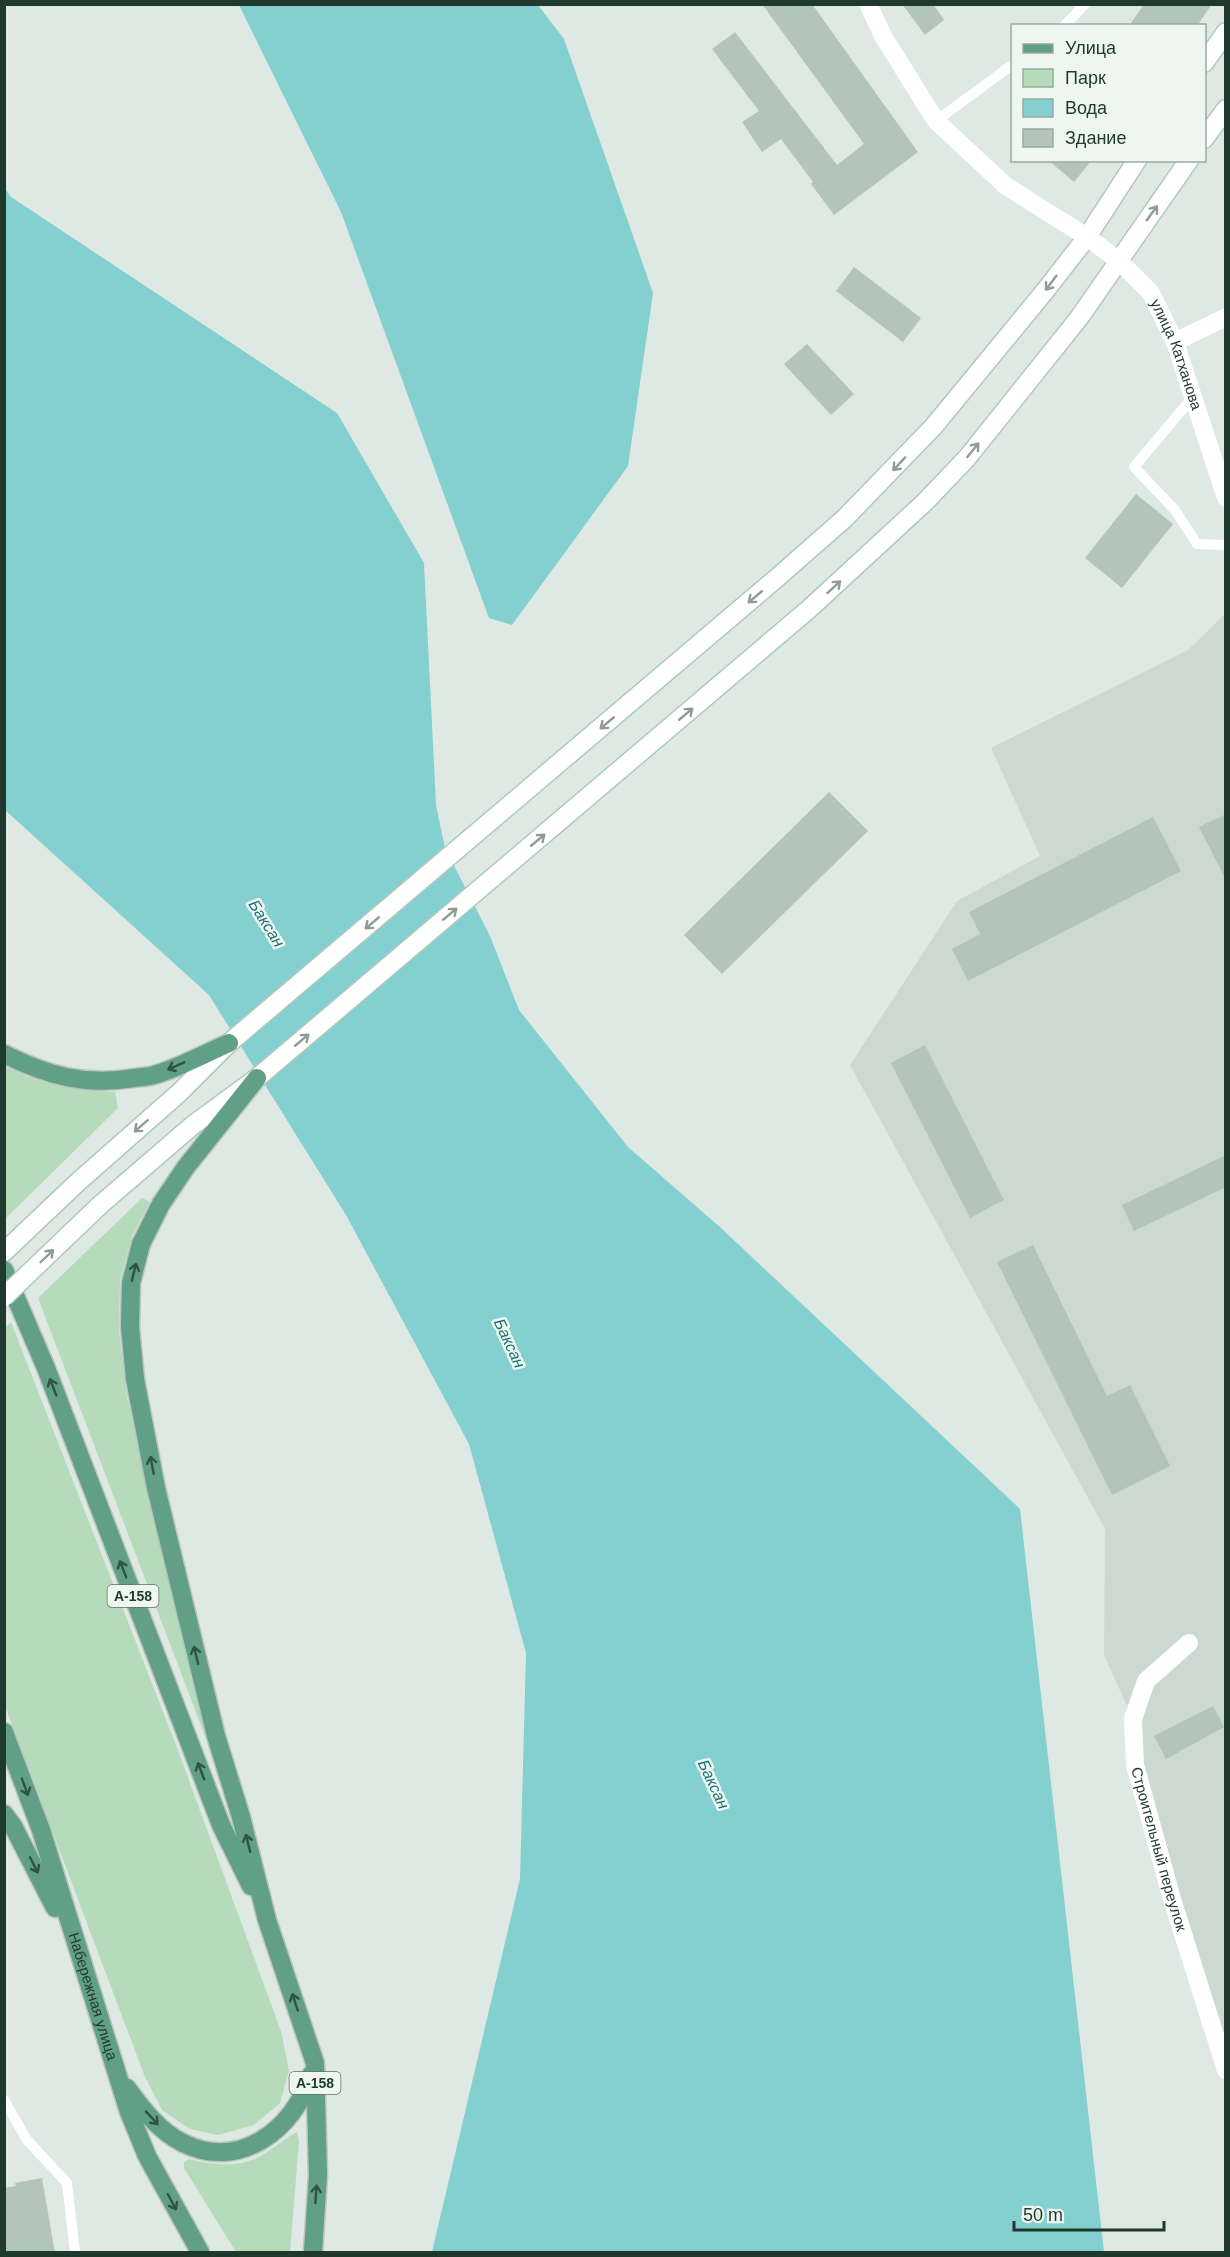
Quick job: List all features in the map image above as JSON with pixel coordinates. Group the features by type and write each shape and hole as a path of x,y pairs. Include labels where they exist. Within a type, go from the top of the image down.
{"main road":[{"name":"улица Катханова","path":"868,4 883,36 936,121 1006,186 1087,237 1118,260 1151,293 1175,342 1226,498"},
{"path":"1206,60 1226,32"},
{"path":"1206,136 1226,109"},
{"path":"4,1252 79,1181 179,1093 229,1043 845,518 934,426 1045,291 1087,237 1136,162"},
{"path":"4,1297 99,1206 193,1125 257,1078 493,878 808,609 925,502 967,458 1079,318 1188,162"},
{"path":"1175,342 1226,317"},
{"path":"4,1054 26,1065 59,1076 89,1082 114,1081 156,1075 229,1043"},
{"path":"257,1078 186,1167 161,1204 141,1244 131,1283 130,1327 135,1379 156,1488 216,1736 241,1817 267,1920"},
{"name":"А-158","path":"4,1269 46,1368 221,1825 267,1920 315,2063 318,2175 312,2253"},
{"name":"Строительный переулок","path":"1189,1643 1146,1681 1133,1719 1135,1765 1172,1899 1226,2070"},
{"name":"Набережная улица","path":"4,1732 40,1830 116,2072 147,2156 200,2253"},
{"path":"4,1814 32,1860 79,1957"},
{"path":"116,2072 139,2104 168,2133 182,2143 203,2151 231,2152 255,2145 293,2114 306,2092 315,2063"}],"lane":[{"path":"1066,24 1085,4"},
{"path":"936,121 1011,66"},
{"path":"1193,397 1134,467 1175,510 1197,544 1226,545"},
{"path":"4,2100 27,2140 67,2184 75,2253"}],"shaded area":[{"path":"1225,614 1225,2070 1172,1899 1133,1719 1104,1655 1105,1529 850,1065 957,901 1040,856 991,748 1188,650"}],"green space":[{"path":"5,1066 58,1086 115,1092 118,1108 5,1219"},
{"path":"142,1198 150,1202 132,1236 120,1281 119,1331 127,1397 207,1741 38,1298"},
{"path":"11,1322 176,1745 281,2031 289,2071 280,2103 254,2125 218,2135 190,2129 162,2110 145,2077 5,1706 4,1329"},
{"path":"297,2132 299,2141 290,2252 236,2252 184,2168 184,2162 189,2159 223,2164 249,2161"}],"water":[{"path":"239,5 538,5 564,39 653,293 628,466 512,625 489,618 341,212"},
{"name":"Баксан","path":"4,187 11,197 337,413 424,563 436,805 445,848 490,936 519,1010 628,1147 721,1228 1020,1509 1104,2252 432,2252 520,1879 526,1653 469,1444 346,1215 209,995 5,810"}],"building":[{"path":"762,4 812,4 918,152 834,215 781,139 762,152 742,122 759,111 712,49 735,32 837,165 864,144"},
{"path":"902,4 933,4 944,20 925,35"},
{"path":"1144,4 1212,4 1198,24 1130,24"},
{"path":"1050,162 1090,162 1074,182"},
{"path":"854,267 921,318 903,342 836,291"},
{"path":"807,344 854,394 831,415 784,364"},
{"path":"1136,494 1173,524 1122,588 1085,558"},
{"path":"829,792 868,831 722,974 684,935"},
{"path":"1226,814 1226,880 1199,827"},
{"path":"1153,817 1181,871 968,981 952,949 980,934 969,912"},
{"path":"925,1045 1004,1200 970,1218 891,1063"},
{"path":"1226,1155 1226,1187 1134,1231 1122,1205"},
{"path":"1033,1245 1107,1396 1130,1385 1170,1466 1112,1495 997,1262"},
{"path":"1213,1706 1224,1727 1166,1759 1154,1736"},
{"path":"42,2178 55,2253 4,2253 4,2188 16,2186 15,2183"}]}
